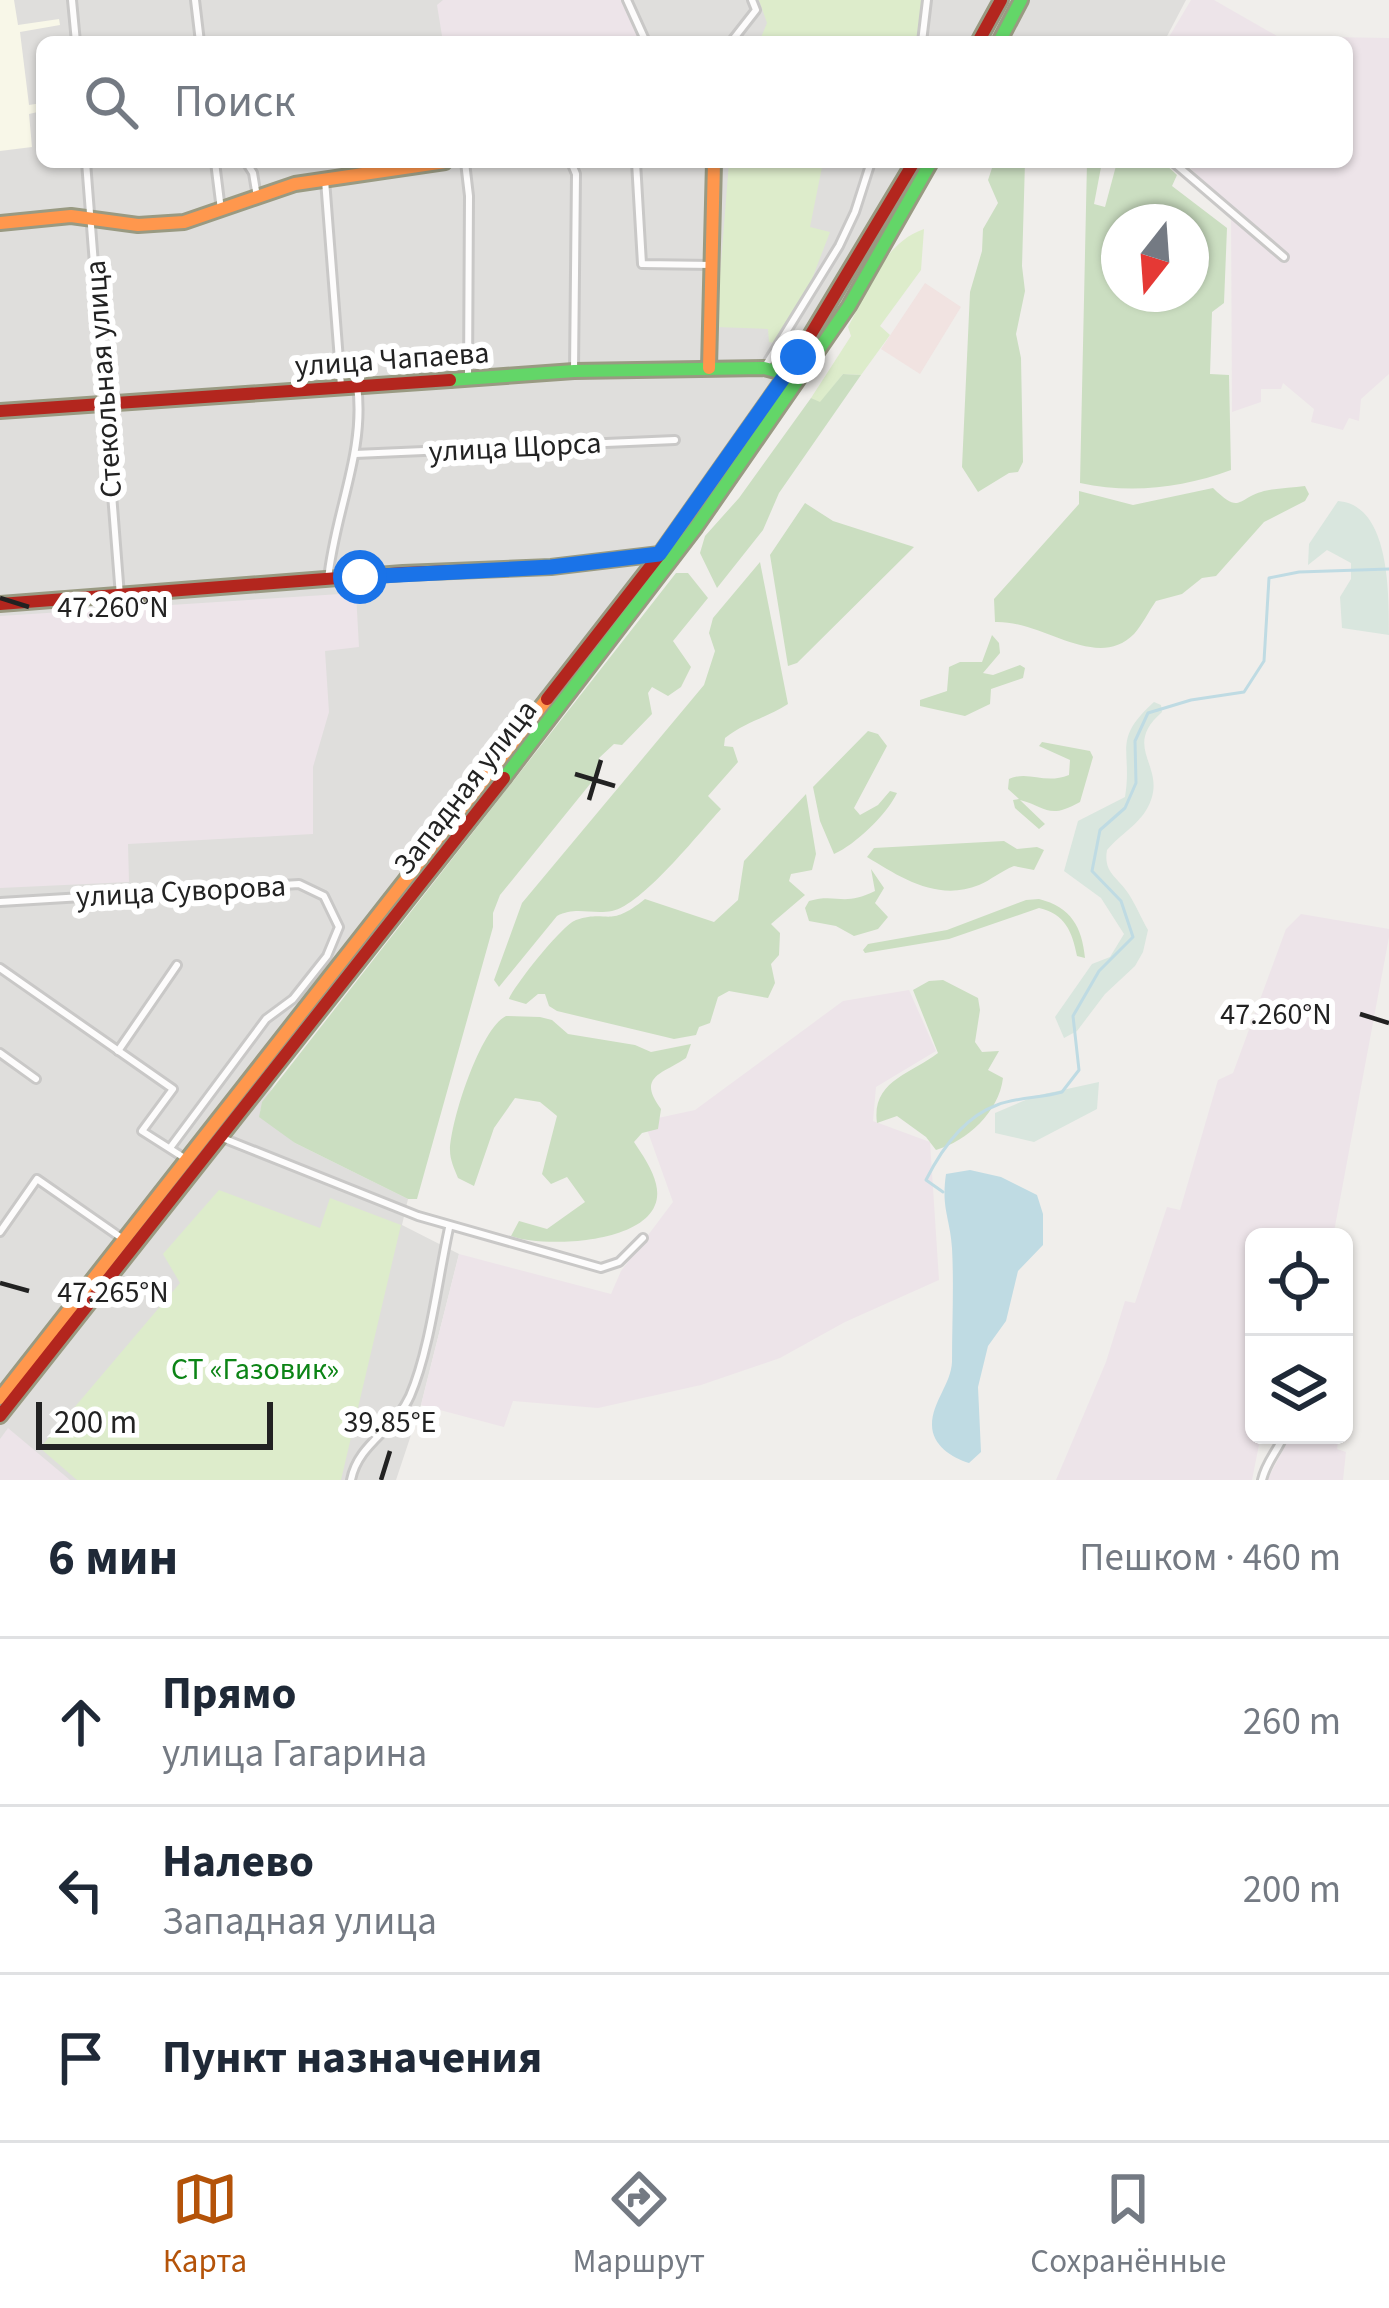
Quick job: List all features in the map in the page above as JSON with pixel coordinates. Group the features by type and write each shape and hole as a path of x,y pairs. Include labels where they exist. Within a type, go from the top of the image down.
{"main road":[{"path":"981,36 1001,0"},
{"path":"1001,36 1021,0"},
{"path":"0,223 53,217 138,225 184,222 362,168"},
{"path":"709,368 714,168"},
{"name":"Западная улица","path":"0,1398 640,580 787,374 910,168"},
{"name":"Западная улица","path":"0,1416 501,782 736,473 849,306 928,168"},
{"name":"улица Чапаева","path":"0,411 574,371 764,368 787,374"},
{"path":"0,604 659,554"},
{"path":"622,560 640,580"}],"street":[{"path":"72,0 75,36"},
{"path":"195,0 199,36"},
{"path":"627,0 643,36"},
{"path":"736,36 756,10 752,0"},
{"path":"923,36 927,0"},
{"name":"Стекольная улица","path":"86,168 119,596"},
{"path":"216,168 221,210"},
{"path":"250,168 257,197"},
{"path":"466,168 468,378"},
{"path":"574,168 574,371"},
{"path":"637,168 642,264 712,265"},
{"path":"764,368 839,246 869,168"},
{"path":"1180,168 1284,257"},
{"path":"325,179 341,386"},
{"path":"328,580 338,513 356,454 357,386"},
{"name":"улица Щорса","path":"356,454 675,440"},
{"name":"улица Суворова","path":"0,902 299,884 324,896 339,927 327,956 293,998 266,1019 170,1148"},
{"path":"118,1051 177,965"},
{"path":"0,968 173,1089 142,1131 186,1159"},
{"path":"0,1053 36,1079"},
{"path":"220,1137 450,1226 601,1268 619,1262 643,1238"},
{"path":"0,1232 37,1179 123,1239"},
{"path":"351,1480 364,1448 383,1435 410,1395 450,1226"},
{"path":"1262,1480 1265,1464 1276,1456 1281,1444"}],"shaded area":[{"path":"0,0 1186,0 1167,36 36,36 36,168 926,168 782,406 297,1040 260,1111 295,1143 408,1199 402,1225 459,1254 421,1405 396,1480 0,1480"},
{"path":"0,0 14,0 18,25 59,19 60,25 20,32 29,105 36,104 36,112 29,114 32,147 0,151"},
{"path":"443,0 621,0 637,36 442,36 437,5"},
{"path":"1191,0 1214,0 1277,36 1170,36"},
{"path":"1353,37 1389,38 1389,374 1361,399 1359,421 1349,418 1343,430 1311,422 1314,409 1283,383 1281,389 1261,389 1261,402 1232,412 1231,207 1190,168 1353,168"},
{"path":"925,283 961,307 920,374 881,349"},
{"path":"1338,501 1355,506 1377,533 1386,573 1389,635 1342,628 1340,597 1351,579 1351,563 1327,550 1308,565 1309,544"},
{"path":"356,593 359,647 325,651 329,712 313,767 313,834 128,844 129,882 0,888 0,616"},
{"path":"1154,702 1162,712 1145,735 1144,746 1153,776 1151,800 1107,850 1106,858 1148,930 1143,952 1077,1031 1064,1038 1055,1017 1092,964 1110,957 1124,934 1101,898 1064,871 1078,821 1125,797 1128,737"},
{"path":"1301,914 1389,929 1389,937 1335,1228 1245,1228 1245,1444 1259,1444 1252,1480 1056,1480 1106,1362 1125,1301 1135,1303 1167,1207 1180,1210 1218,1080 1233,1073 1286,929"},
{"path":"909,990 936,1051 876,1087 873,1121 930,1142 939,1280 845,1322 780,1358 701,1385 598,1408 513,1401 504,1427 421,1405 459,1254 611,1294 621,1271 673,1202 644,1121 695,1110 843,1001"},
{"path":"1099,1082 1097,1109 1034,1142 995,1133 995,1113 1035,1096"},
{"path":"8,1428 70,1480 0,1480 0,1439"},
{"path":"1286,1444 1338,1444 1337,1449 1346,1452 1343,1480 1267,1480"}],"green space":[{"path":"759,0 925,0 921,36 762,36 767,23"},
{"path":"729,168 822,168 810,227 830,232 812,279 775,343 769,342 768,329 716,327"},
{"path":"992,168 1025,168 1025,291 1016,334 1021,358 1023,462 1018,472 978,492 962,467 970,292 983,229 998,203 988,180"},
{"path":"1087,168 1101,168 1094,204 1101,206 1101,312 1209,312 1209,214 1227,228 1224,303 1212,312 1210,374 1229,375 1231,470 1156,487 1080,483"},
{"path":"1115,168 1169,168 1177,175 1172,186 1196,204 1106,204"},
{"path":"924,229 921,270 880,326 890,335 861,375 843,374 820,403 811,398 851,336 848,327 878,270 898,245"},
{"path":"843,374 861,375 779,493 763,530 717,588 700,553 705,536 739,498 811,398 820,402"},
{"path":"1305,486 1309,494 1305,501 1264,522 1216,576 1156,601 1134,634 1119,644 1086,646 1032,628 995,622 994,599 1079,504 1079,491 1133,505 1213,488 1238,503 1264,491"},
{"path":"805,503 833,521 914,547 797,663 788,666 770,555"},
{"path":"760,562 788,704 725,738 724,746 733,747 738,762 708,796 721,809 654,882 612,911 557,916 499,987 494,980 522,903 704,685 715,651 709,633 713,618"},
{"path":"676,573 688,573 708,598 673,641 691,667 681,687 668,696 652,687 648,693 652,714 622,745 614,744 599,758 599,773 500,895 417,1199 408,1199 295,1143 259,1117 262,1102"},
{"path":"992,635 1000,653 983,673 993,675 1020,665 1025,668 1023,678 991,689 990,704 965,716 920,706 920,700 947,691 949,667 982,662"},
{"path":"868,731 878,734 887,746 854,808 860,815 890,791 897,793 870,828 834,854 813,787"},
{"path":"1042,742 1090,751 1093,757 1080,802 1054,811 1020,800 1045,824 1039,829 1015,808 1013,800 1019,799 1008,789 1009,779 1016,777 1069,775 1070,760 1039,746"},
{"path":"806,794 816,854 812,870 791,874 789,881 805,895 771,924 780,933 779,955 771,964 775,983 768,998 729,991 718,997 710,1023 699,1027 696,1035 674,1039 557,1011 549,1006 545,994 526,1004 509,999 539,956 576,920 616,916 645,899 714,922 738,900 744,861"},
{"path":"1004,841 1017,849 1044,850 1034,870 1014,866 983,883 948,891 920,885 867,857 874,848"},
{"path":"871,869 884,888 875,903 888,917 878,929 854,936 836,926 809,921 805,908 809,901 855,898 875,891"},
{"path":"1039,899 1059,907 1073,920 1085,958 1077,956 1061,919 1039,908 949,939 863,950 868,944 947,930"},
{"path":"943,980 978,998 975,1042 982,1052 999,1051 988,1070 1003,1078 995,1102 980,1123 936,1150 897,1116 877,1123 877,1109 880,1097 895,1080 938,1053 913,990"},
{"path":"506,1016 540,1017 552,1020 568,1034 651,1052 691,1044 686,1058 655,1077 651,1089 661,1109 658,1129 642,1133 634,1142 656,1184 655,1204 644,1219 626,1230 576,1241 511,1236 519,1221 547,1229 585,1202 567,1177 551,1184 542,1174 557,1116 540,1102 515,1098 494,1128 474,1186 458,1178 450,1150 461,1098 486,1038"},
{"name":"СТ «Газовик»","path":"219,1190 320,1228 330,1198 401,1225 341,1480 77,1480 40,1448 180,1283 163,1254"}],"water":[{"path":"970,1170 1001,1177 1037,1195 1043,1214 1043,1245 1018,1271 1006,1321 988,1346 978,1387 981,1452 969,1463 944,1450 932,1425 952,1362 953,1262 946,1174"}],"waterway":[{"path":"943,1192 926,1180 964,1126 997,1105 1062,1092 1079,1070 1073,1016 1099,971 1133,937 1121,901 1092,871 1100,830 1125,808 1136,783 1135,741 1148,713 1244,692 1264,661 1269,578 1299,572 1389,569"}],"traffic: fast":[{"path":"1002,36 1021,0"},
{"path":"504,778 696,527 849,306 928,168"},
{"path":"450,380 574,371 764,368 787,374"}],"traffic: slow":[{"path":"0,223 71,216 138,225 184,222 295,184 404,168"},
{"path":"709,368 714,168"},
{"path":"0,1398 547,699"}],"traffic: jam":[{"path":"981,36 1001,0"},
{"path":"547,699 660,554 787,374 910,168"},
{"path":"0,411 450,380"},
{"path":"0,604 403,573 551,567 660,554"},
{"path":"0,1416 504,778"}],"route":[{"path":"360,577 551,567 659,554 798,357"}]}
